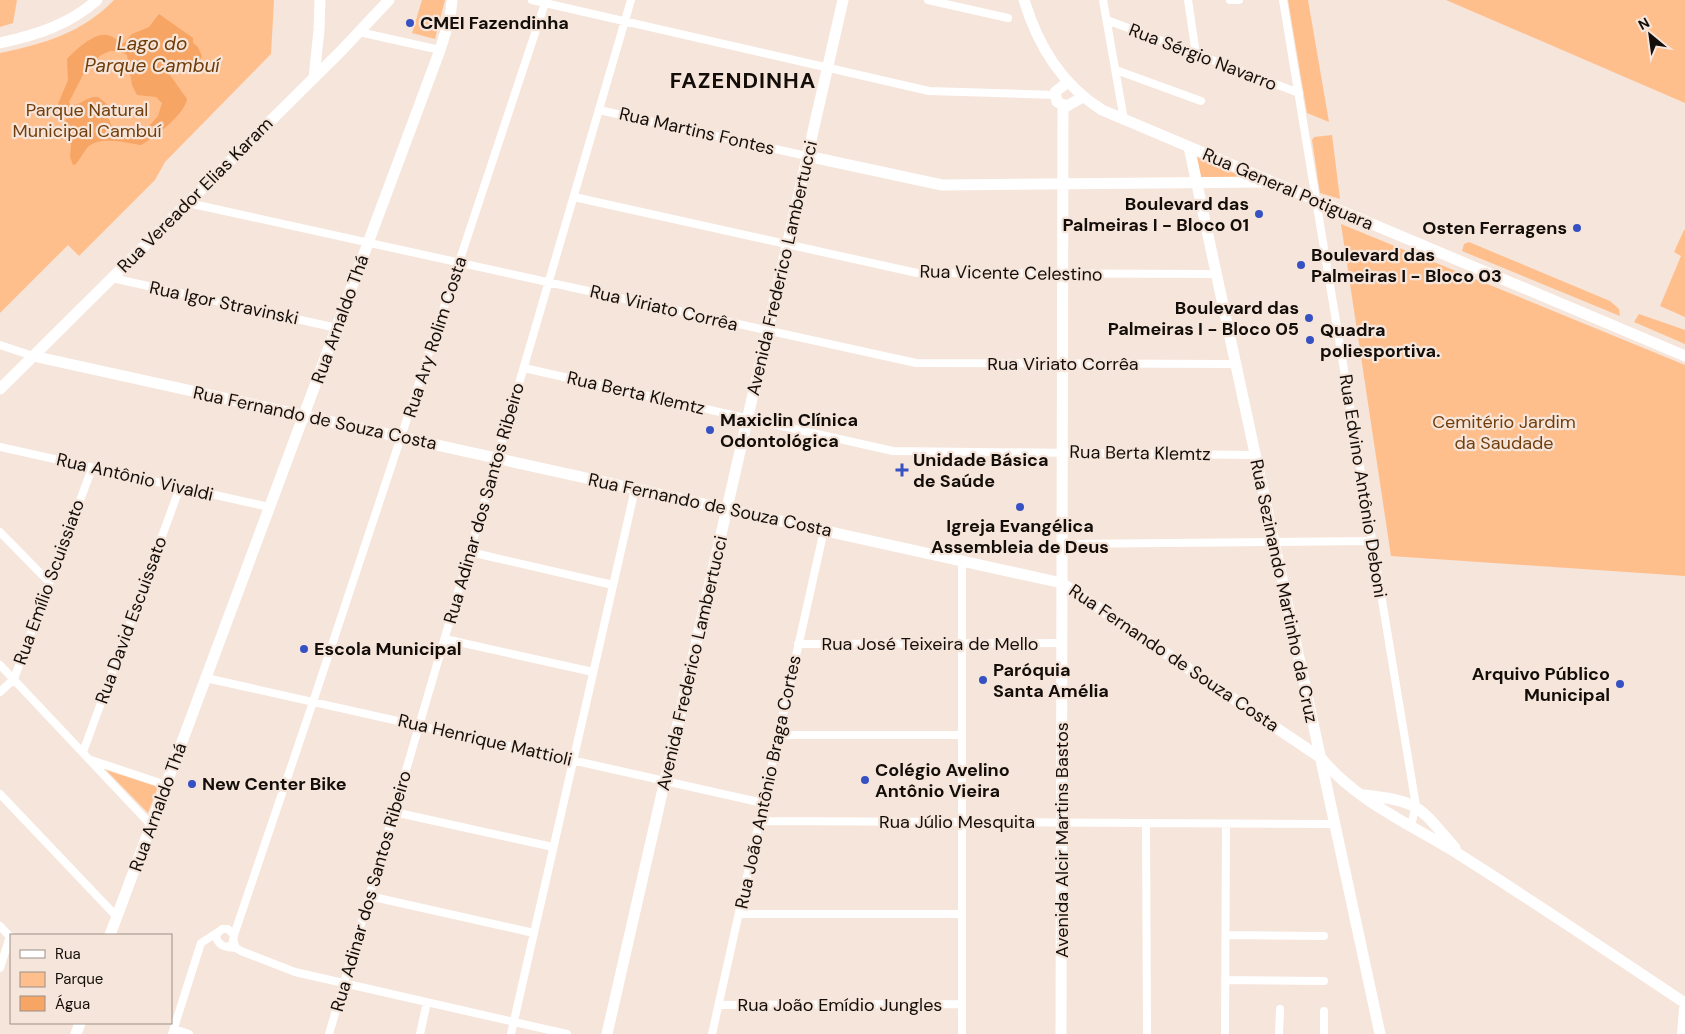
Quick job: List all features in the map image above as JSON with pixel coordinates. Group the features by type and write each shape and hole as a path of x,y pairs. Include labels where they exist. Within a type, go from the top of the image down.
{"main road":[{"path":"1683,1034 1685,1009"}],"street":[{"path":"0,43 56,27 97,0"},
{"path":"314,78 320,0"},
{"name":"Rua Vereador Elias Karam","path":"0,389 341,51 389,0"},
{"name":"Rua Arnaldo Thá","path":"110,934 206,678 208,663 221,636 270,508 440,50 450,18 452,0"},
{"path":"532,0 935,92 1055,95"},
{"name":"Rua Adinar dos Santos Ribeiro","path":"329,1034 631,0"},
{"name":"Avenida Frederico Lambertucci","path":"607,1034 843,0"},
{"path":"928,0 1008,18"},
{"name":"Rua General Potiguara","path":"1024,0 1039,42 1052,62 1068,82 1102,110 1685,356"},
{"path":"1103,0 1124,120"},
{"path":"1188,0 1196,54"},
{"path":"1230,0 1239,0"},
{"name":"Rua Edvino Antônio Deboni","path":"1283,0 1416,806 1411,825"},
{"name":"Rua Ary Rolim Costa","path":"202,940 218,932 232,940 545,3"},
{"name":"Rua Sérgio Navarro","path":"1107,20 1299,93"},
{"path":"319,30 326,47 334,52 341,51"},
{"path":"359,32 440,50"},
{"path":"1116,70 1201,101"},
{"path":"1068,82 1058,88 1055,95 1056,102 1063,106 1070,105 1083,96"},
{"name":"Avenida Alcir Martins Bastos","path":"1061,1034 1063,106"},
{"name":"Rua Martins Fontes","path":"599,110 937,184 1272,182"},
{"name":"Rua Sezinando Martinho da Cruz","path":"1189,147 1380,1034"},
{"name":"Rua Vicente Celestino","path":"574,197 921,274 1216,274"},
{"name":"Rua Viriato Corrêa","path":"188,203 916,364 1236,364"},
{"name":"Rua Igor Stravinski","path":"112,278 336,328"},
{"name":"Rua Fernando de Souza Costa","path":"0,346 33,356 1062,583 1321,758 1340,779 1384,811 1411,825 1461,856 1685,1003"},
{"name":"Rua Berta Klemtz","path":"524,368 893,451 1255,455"},
{"name":"Rua Antônio Vivaldi","path":"0,447 270,508"},
{"name":"Rua Emílio Scuissiato","path":"0,692 14,679 92,468"},
{"name":"Rua David Escuissato","path":"83,752 180,487"},
{"path":"511,1034 635,489"},
{"name":"Rua João Antônio Braga Cortes","path":"712,1034 824,530"},
{"path":"0,532 49,582"},
{"path":"1062,544 1372,541"},
{"path":"470,552 613,585"},
{"path":"962,561 962,1034"},
{"path":"444,639 593,672"},
{"name":"Rua José Teixeira de Mello","path":"798,644 1062,643"},
{"path":"0,665 151,825"},
{"name":"Rua Henrique Mattioli","path":"206,678 764,803"},
{"path":"778,735 962,735"},
{"path":"90,759 166,785"},
{"path":"0,794 117,917"},
{"name":"Rua Fernando de Souza Costa","path":"1362,795 1398,799 1416,806 1434,821 1461,856"},
{"path":"394,812 553,848"},
{"name":"Rua Júlio Mesquita","path":"760,821 1335,824"},
{"path":"1146,824 1147,1034"},
{"path":"1225,1034 1226,824"},
{"path":"369,896 534,933"},
{"path":"739,914 962,914"},
{"path":"0,926 10,937 0,968"},
{"path":"217,942 218,932"},
{"path":"1226,935 1324,936"},
{"path":"189,1034 173,1032 202,940 217,942 232,940 280,967 567,1034"},
{"path":"1225,980 1324,981"},
{"path":"420,1034 427,1002"},
{"name":"Rua João Emídio Jungles","path":"719,1005 962,1004"},
{"path":"1280,1009 1280,1034"},
{"path":"1324,1011 1324,1034"}],"green space":[{"path":"0,0 17,0 13,23 0,27"},
{"name":"Parque Natural Municipal Cambuí","path":"114,0 274,0 271,54 165,162 155,180 79,256 68,245 0,313 0,53 32,46 61,36 89,21"},
{"path":"422,0 445,0 435,39 412,33"},
{"path":"1288,0 1308,0 1329,122 1307,113"},
{"path":"1446,0 1685,0 1685,103"},
{"path":"1332,135 1340,199 1320,193 1312,140 1314,137"},
{"path":"1197,157 1243,177 1201,178"},
{"name":"Cemitério Jardim da Saudade","path":"1341,224 1685,365 1685,576 1391,556"},
{"path":"1684,230 1685,317 1660,306 1681,256 1674,252"},
{"path":"1469,242 1610,301 1619,309 1620,316 1462,251 1464,244"},
{"path":"1639,314 1685,330 1685,344 1634,322"},
{"path":"106,770 158,787 148,813"}],"water":[{"name":"Lago do Parque Cambuí","path":"159,14 193,38 193,43 198,47 202,56 197,66 186,71 177,64 174,65 170,75 187,99 185,105 168,125 141,145 113,141 98,142 87,148 76,164 73,165 70,157 71,144 65,139 56,139 66,119 64,111 58,104 68,80 67,59 85,43 96,37 107,35 124,43 132,34 149,27","holes":["110,51 118,51 127,55 132,85 137,95 156,97 162,103 158,116 150,125 130,133 113,129 108,117 107,104 98,97 90,98 71,106 69,102 85,71 101,55"]}],"place":[{"name":"CMEI Fazendinha","path":"410,23"},
{"name":"Boulevard das Palmeiras I - Bloco 01","path":"1259,214"},
{"name":"Osten Ferragens","path":"1577,228"},
{"name":"Boulevard das Palmeiras I - Bloco 03","path":"1301,265"},
{"name":"Boulevard das Palmeiras I - Bloco 05","path":"1309,318"},
{"name":"Quadra poliesportiva.","path":"1310,340"},
{"name":"Maxiclin Clínica Odontológica","path":"710,430"},
{"name":"Unidade Básica de Saúde","path":"902,470"},
{"name":"Igreja Evangélica Assembleia de Deus","path":"1020,507"},
{"name":"Escola Municipal","path":"304,649"},
{"name":"Paróquia Santa Amélia","path":"983,680"},
{"name":"Arquivo Público Municipal","path":"1620,684"},
{"name":"Colégio Avelino Antônio Vieira","path":"865,780"},
{"name":"New Center Bike","path":"192,784"}],"district":[{"name":"FAZENDINHA","path":"743,80"}]}
